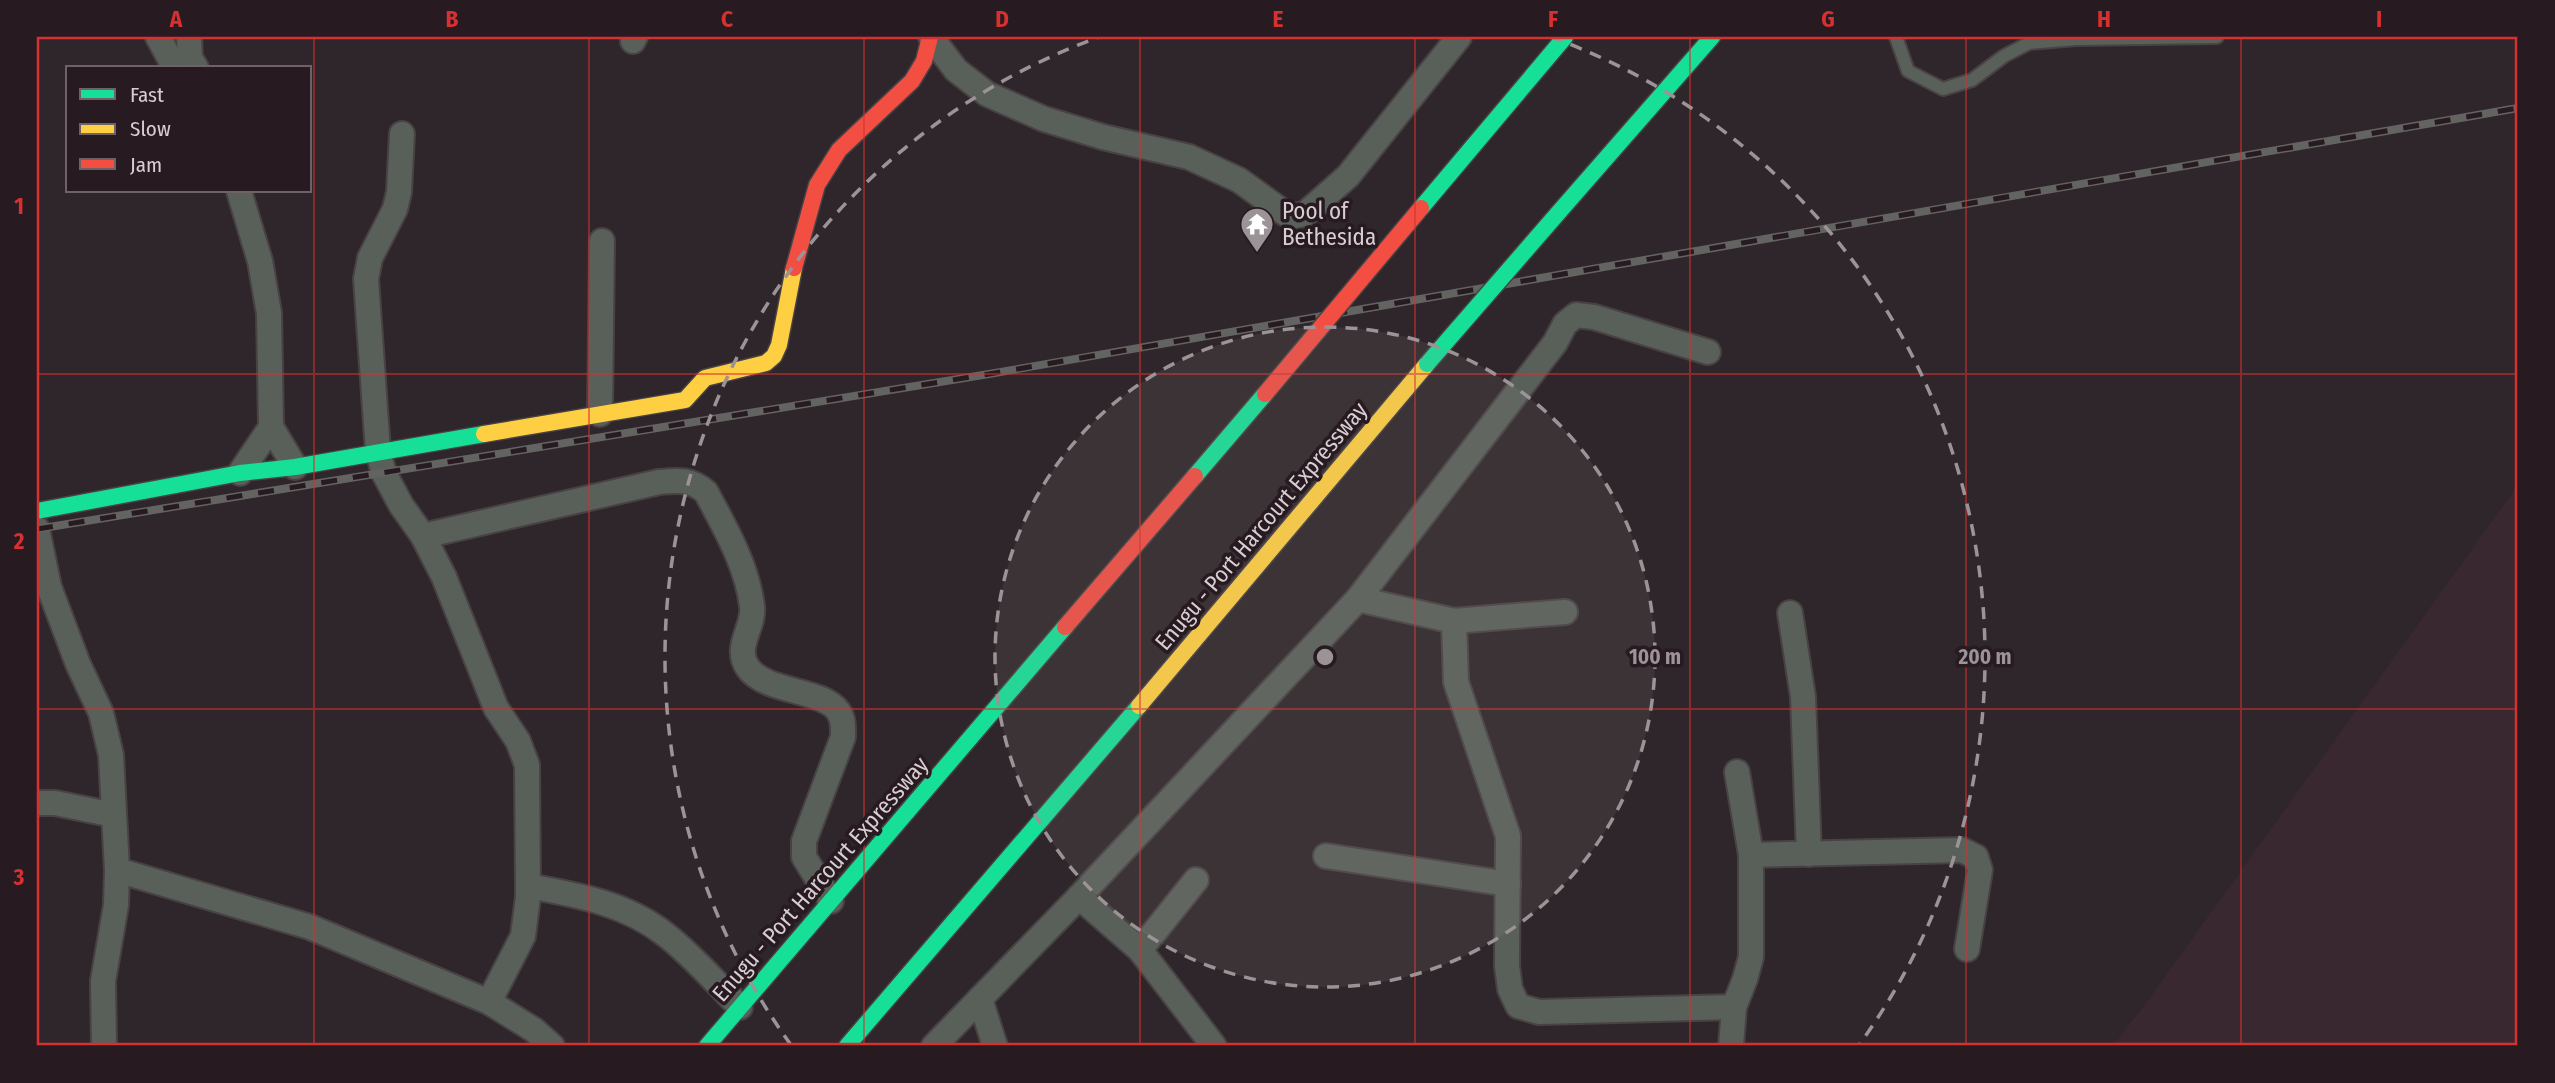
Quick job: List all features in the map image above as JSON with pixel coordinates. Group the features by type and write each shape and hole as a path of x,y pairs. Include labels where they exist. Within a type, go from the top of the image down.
{"main road":[{"path":"37,511 240,473 295,467 685,400 705,378 766,363 774,356 779,345 796,256 817,185 839,150 912,81 924,61 930,37"},
{"name":"Enugu - Port Harcourt Expressway","path":"707,1046 1265,394 1565,37"},
{"name":"Enugu - Port Harcourt Expressway","path":"847,1046 1059,802 1427,364 1712,37"}],"street":[{"path":"159,37 174,66"},
{"path":"189,37 190,58 195,66"},
{"path":"930,37 956,70 987,94 1044,119 1103,137 1189,157 1239,180 1286,214 1295,216 1305,214 1348,176 1459,37"},
{"path":"402,134 399,192 395,209 370,258 366,279 378,452 384,473 401,505 423,536 444,576 496,708 519,741 527,765 528,886 523,936 489,1002"},
{"path":"239,192 260,261 269,313 271,426 295,467"},
{"path":"600,414 602,242"},
{"path":"934,1046 1079,897 1358,600 1555,343 1565,324 1576,315 1594,317 1708,352"},
{"path":"240,473 271,426"},
{"path":"423,536 659,482 695,482 706,492 744,572 753,610 743,642 742,657 747,667 759,679 825,702 837,709 843,721 844,737 804,841 804,857 831,901"},
{"path":"37,529 49,587 78,664 101,713 111,755 117,870 116,905 103,981 104,1046"},
{"path":"1358,600 1454,621 1565,612"},
{"path":"1790,613 1803,696 1809,854"},
{"path":"1454,621 1456,682 1508,836 1507,966 1510,989 1518,1006 1539,1012 1734,1007"},
{"path":"1731,1046 1734,1007 1751,957 1751,855 1737,772"},
{"path":"37,803 55,803 114,815"},
{"path":"1751,855 1962,850 1976,857 1980,870 1967,949"},
{"path":"1326,856 1508,884"},
{"path":"117,870 310,927 489,1002 534,1030 552,1046"},
{"path":"1140,950 1196,880"},
{"path":"528,886 589,897 625,911 666,934 740,1007"},
{"path":"1079,897 1140,950 1214,1046"},
{"path":"980,999 995,1046"}],"lane":[{"path":"1896,37 1908,71 1943,89 1972,80 2004,56 2029,43 2076,39 2217,37"}],"shaded area":[{"path":"2518,485 2518,1046 2113,1046 2146,1003"}],"railway":[{"path":"37,529 989,374 2518,108"}],"traffic: fast":[{"path":"1421,208 1565,37"},
{"path":"1559,212 1712,37"},
{"path":"1427,364 1559,212"},
{"path":"1195,476 1265,394"},
{"path":"37,511 240,473 295,467 484,434"},
{"path":"707,1046 1065,627"},
{"path":"847,1046 1139,706"}],"traffic: slow":[{"path":"484,434 685,400 705,378 766,363 774,356 779,345 794,268"},
{"path":"1139,706 1427,364"}],"traffic: jam":[{"path":"794,268 817,185 839,150 912,81 924,61 930,37"},
{"path":"1265,394 1421,208"},
{"path":"1065,627 1195,476"}],"place":[{"name":"Pool of Bethesida","path":"1257,254"}]}
